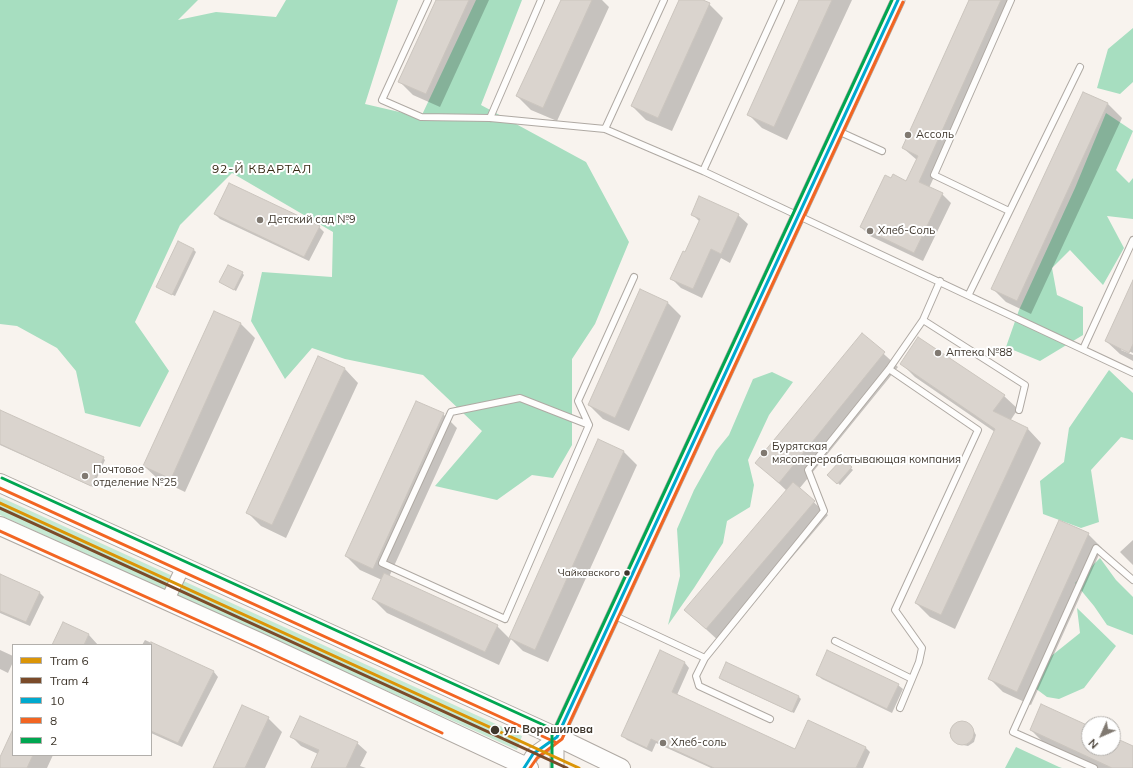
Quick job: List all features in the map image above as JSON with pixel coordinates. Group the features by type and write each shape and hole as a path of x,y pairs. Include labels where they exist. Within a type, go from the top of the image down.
{"main road":[{"path":"0,483 558,737 621,768"},
{"path":"0,526 259,642 526,767"}],"street":[{"path":"557,768 558,737 898,0"},
{"path":"167,601 183,567"},
{"path":"526,767 533,754 558,737"}],"lane":[{"path":"428,0 382,100 421,117 490,118 605,129 703,171 969,294 1133,373"},
{"path":"490,118 542,0"},
{"path":"605,129 664,0"},
{"path":"703,171 780,0"},
{"path":"1009,211 934,175 1011,0"},
{"path":"969,294 1080,67"},
{"path":"838,131 882,151"},
{"path":"1083,349 1133,240"},
{"path":"588,425 520,398 451,412 382,564 506,619 588,425 578,401 634,277"},
{"path":"770,719 699,686 696,676 705,658 824,511 808,470 889,369 923,320 940,281"},
{"path":"923,320 1025,385 1019,410"},
{"path":"889,369 978,430 895,610 922,648 912,679 900,708"},
{"path":"1094,768 1013,732 1096,548 1133,580"},
{"path":"613,615 705,658"},
{"path":"835,641 912,679"}],"green space":[{"path":"0,0 198,0 178,20 216,12 276,17 286,0 398,0 365,104 421,117 476,0 522,0 481,105 586,162 629,242 595,324 572,359 572,445 553,478 532,475 497,500 435,486 482,431 423,375 345,359 312,348 285,379 251,321 262,272 332,277 333,232 232,173 180,225 135,322 169,371 140,427 85,413 76,371 57,348 17,326 0,324"},
{"path":"1133,28 1133,82 1120,94 1097,88 1108,49"},
{"path":"1106,113 1133,131 1116,170 1129,183 1133,178 1133,219 1107,216 1124,248 1103,285 1070,250 1052,268 1057,295 1083,307 1083,335 1040,361 1006,347 1019,310 1075,188"},
{"path":"1109,370 1133,393 1133,440 1121,437 1091,470 1099,522 1081,528 1043,514 1040,481 1064,462 1069,428"},
{"path":"772,372 793,382 769,415 748,460 754,485 750,507 727,521 723,543 668,625 680,576 677,529 694,490 716,451 729,435 753,379"},
{"path":"0,497 522,736 517,750 0,515"},
{"path":"1100,558 1116,580 1133,597 1133,635 1107,625 1075,583"},
{"path":"1077,608 1116,646 1084,688 1059,699 1047,697 1035,688 1045,661 1080,633"},
{"path":"1016,747 1059,767 1062,768 1005,768"}],"building":[{"path":"436,0 469,0 426,94 398,82"},
{"path":"561,0 592,0 543,108 516,96"},
{"path":"679,0 703,0 710,3 658,118 631,106"},
{"path":"799,0 832,0 774,127 747,115"},
{"path":"969,0 1001,0 919,182 943,193 914,253 860,227 885,175 891,178 893,174 906,181 918,156 902,148"},
{"path":"1083,92 1108,103 1017,301 991,289"},
{"path":"229,183 320,226 304,257 214,214"},
{"path":"699,196 739,214 721,254 711,249 693,289 670,279 683,251 685,252 700,219 691,215"},
{"path":"178,241 194,249 172,295 156,287"},
{"path":"228,265 243,272 234,290 219,282"},
{"path":"1133,280 1133,344 1129,353 1105,341"},
{"path":"640,289 668,302 615,418 588,405"},
{"path":"214,311 241,323 171,479 143,466"},
{"path":"862,333 885,352 779,483 755,463"},
{"path":"918,337 1005,395 993,411 1028,428 941,615 915,603 995,429 900,364"},
{"path":"318,356 345,368 272,525 246,513"},
{"path":"416,401 444,413 373,569 345,556"},
{"path":"0,410 104,457 91,486 0,444"},
{"path":"598,439 624,451 535,650 509,638"},
{"path":"842,459 852,467 837,484 827,475"},
{"path":"793,482 815,501 706,629 684,610"},
{"path":"1059,520 1089,533 1017,692 988,679"},
{"path":"384,573 498,625 485,652 372,599"},
{"path":"0,574 40,592 26,622 0,611"},
{"path":"63,622 89,634 84,644 52,644"},
{"path":"151,642 214,671 178,743 152,731"},
{"path":"660,650 685,662 672,692 795,749 808,720 866,747 856,768 714,768 651,739 647,748 621,736"},
{"path":"827,650 899,684 887,709 816,675"},
{"path":"726,662 799,696 792,712 719,678"},
{"path":"1041,704 1081,722 1081,754 1030,730"},
{"path":"242,705 269,717 245,768 213,768"},
{"path":"300,716 358,742 346,768 311,768 319,750 290,737"},
{"path":"962,721 967,722 973,728 973,738 967,744 962,745 957,744 951,738 950,733 951,728 957,722"},
{"path":"12,731 12,756 33,756 27,768 0,768 0,757"},
{"path":"1121,741 1133,746 1133,768 1112,768 1086,756 1121,756"}],"tram line":[{"name":"6","path":"0,503 579,768"},
{"name":"4","path":"0,508 567,768"}],"transit line":[{"name":"2","path":"552,768 552,735 892,0"},
{"name":"10","path":"524,768 533,754 557,737 898,0"},
{"name":"8","path":"530,768 537,758 562,739 903,2"},
{"name":"2","path":"2,478 559,732"},
{"name":"8","path":"0,488 555,742"},
{"name":"8","path":"0,531 257,647 442,733"}],"place":[{"name":"Ассоль","path":"908,135"},
{"name":"Детский сад №9","path":"260,220"},
{"name":"Хлеб-Соль","path":"870,231"},
{"name":"Аптека №88","path":"938,353"},
{"name":"Бурятская мясоперерабатывающая компания","path":"764,453"},
{"name":"Почтовое отделение №25","path":"85,476"},
{"name":"Чайковского","path":"627,573"},
{"name":"ул. Ворошилова","path":"495,730"},
{"name":"Хлеб-соль","path":"663,743"}],"district":[{"name":"92-Й КВАРТАЛ","path":"262,169"}]}
